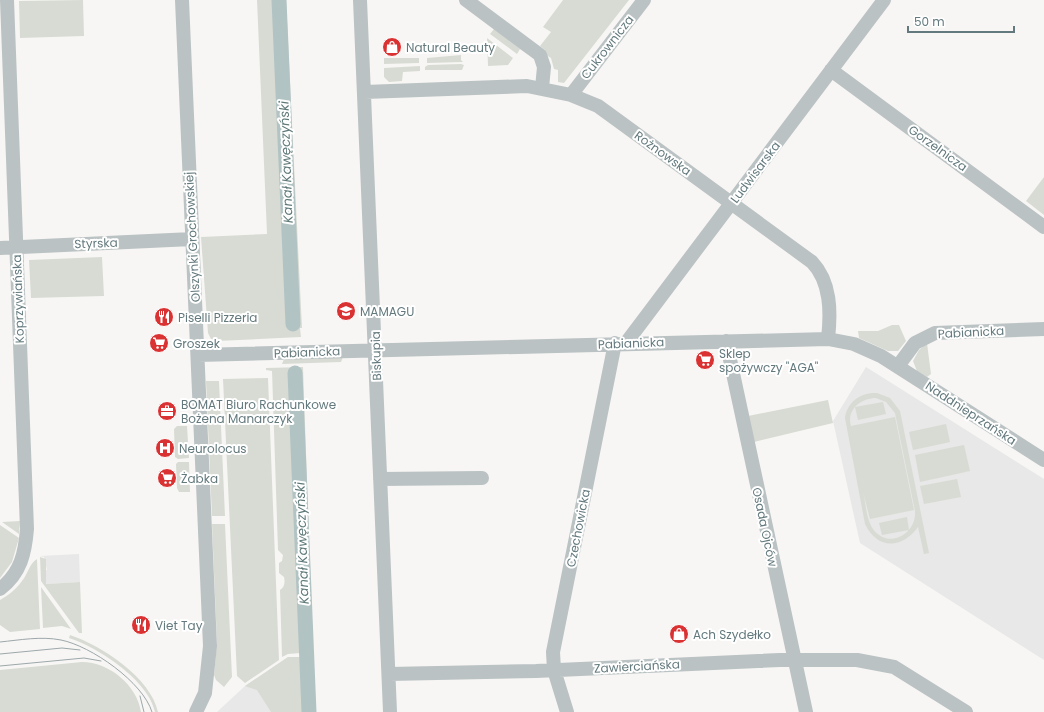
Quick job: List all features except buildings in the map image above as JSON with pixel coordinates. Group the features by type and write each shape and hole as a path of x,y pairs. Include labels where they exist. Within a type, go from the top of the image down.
{"street":[{"name":"Koprzywiańska","path":"0,589 7,584 20,567 25,551 27,529 6,0"},
{"name":"Olszynki Grochowskiej","path":"182,0 210,646 205,693 196,712"},
{"name":"Biskupia","path":"360,0 390,712"},
{"path":"466,0 540,55 544,67 542,88"},
{"name":"Cukrownicza","path":"571,95 644,0"},
{"name":"Ludwisarska","path":"620,343 732,203 884,0"},
{"name":"Gorzelnicza","path":"831,70 1044,227"},
{"name":"Rożnowska","path":"365,92 527,86 571,95 598,106 732,203 818,268 824,279 828,293 830,324 828,338"},
{"name":"Styrska","path":"0,248 192,239"},
{"name":"Pabianicka","path":"198,355 375,349 828,338 862,347 898,366 915,342 934,333 1044,329"},
{"name":"Osada Ojców","path":"726,341 806,712"},
{"name":"Czechowicka","path":"567,712 554,670 553,652 620,343"},
{"name":"Naddnieprzańska","path":"898,366 1044,460"},
{"path":"380,479 482,478"},
{"name":"Zawierciańska","path":"389,674 857,660 885,664 905,672 966,712"}],"shaded area":[{"path":"83,0 84,36 20,38 19,1"},
{"path":"257,0 286,0 302,328 300,328 301,337 217,341 211,339 208,333 201,237 267,234"},
{"path":"563,0 629,0 564,83 558,82 558,70 554,69 551,58 543,53 545,50 540,46 551,32 543,27"},
{"path":"494,29 530,56 520,49 517,54 490,34"},
{"path":"487,38 513,58 508,65 488,66"},
{"path":"461,55 461,60 463,62 427,63 427,58"},
{"path":"384,58 419,58 419,63 384,64"},
{"path":"428,65 464,65 462,70 425,70 425,67"},
{"path":"420,66 420,71 403,72 402,81 389,82 384,77 384,68"},
{"path":"1044,177 1044,215 1026,201"},
{"path":"102,257 104,296 31,298 29,260"},
{"path":"892,325 899,325 906,341 898,351 888,351 859,338 858,331 878,331"},
{"path":"927,343 931,374 927,377 917,371 913,361 919,350"},
{"path":"343,357 341,362 282,364 284,359"},
{"path":"303,367 314,652 288,654 282,657 280,590 284,586 284,577 279,573 279,563 282,561 283,555 278,550 272,371 266,370 266,368"},
{"path":"866,367 1044,479 1044,660 860,543 833,421"},
{"path":"268,378 279,660 245,683 237,676 223,379"},
{"path":"206,381 219,381 225,516 212,516"},
{"path":"877,393 890,398 900,411 929,553 924,554 918,527 905,539 891,544 877,539 870,533 865,524 845,418 846,412 856,399 860,396","holes":["876,398 886,402 895,413 915,511 914,519 907,532 893,539 879,535 873,529 868,516 863,492 870,519 914,510 895,417 851,426 850,420 853,410 865,400"]},
{"path":"828,400 833,423 754,442 748,416"},
{"path":"883,402 886,414 858,420 855,407"},
{"path":"946,424 950,442 913,450 909,432"},
{"path":"177,426 187,426 189,458 178,459 175,457 174,429"},
{"path":"964,445 970,471 920,482 915,455"},
{"path":"178,462 189,462 190,492 179,492 177,488 176,464"},
{"path":"957,479 961,497 924,504 920,486"},
{"path":"907,517 909,530 882,535 879,523"},
{"path":"20,521 19,534 2,522"},
{"path":"212,524 225,524 232,677 224,687 216,680 214,675 217,643"},
{"path":"0,525 19,538 12,562 0,578"},
{"path":"79,554 80,582 45,584 45,570 47,570 44,557 40,556"},
{"path":"40,557 46,559 46,584 80,582 82,633 79,633 41,581"},
{"path":"37,559 40,629 10,632 0,625 0,600 17,587 34,561"},
{"path":"41,587 71,629 62,626 43,628"},
{"path":"70,635 96,646 123,664 146,687 158,712 155,712 151,700 133,677 94,649 69,638"},
{"path":"288,657 302,712 217,712 245,686"},
{"path":"288,657 313,657 316,712 271,712 257,690 245,686"},
{"path":"82,662 102,666 120,677 128,684 134,693 141,712 0,712 0,670"}],"waterway":[{"name":"Kanał Kawęczyński","path":"279,0 293,324"},
{"name":"Kanał Kawęczyński","path":"295,373 309,712"}],"tram line":[{"path":"0,642 46,638 61,640 87,650 114,667 127,678 147,701 152,712"},
{"path":"0,654 62,648 80,650"},
{"path":"0,666 84,658 101,661"},
{"path":"140,696 144,712"}],"place":[{"name":"Natural Beauty","path":"392,47"},
{"name":"MAMAGU","path":"346,311"},
{"name":"Piselli Pizzeria","path":"164,317"},
{"name":"Groszek","path":"159,343"},
{"name":"Sklep spożywczy \"AGA\"","path":"705,360"},
{"name":"BOMAT Biuro Rachunkowe Bożena Manarczyk","path":"167,411"},
{"name":"Neurolocus","path":"165,448"},
{"name":"Żabka","path":"167,478"},
{"name":"Viet Tay","path":"141,625"},
{"name":"Ach Szydełko","path":"679,634"}]}
